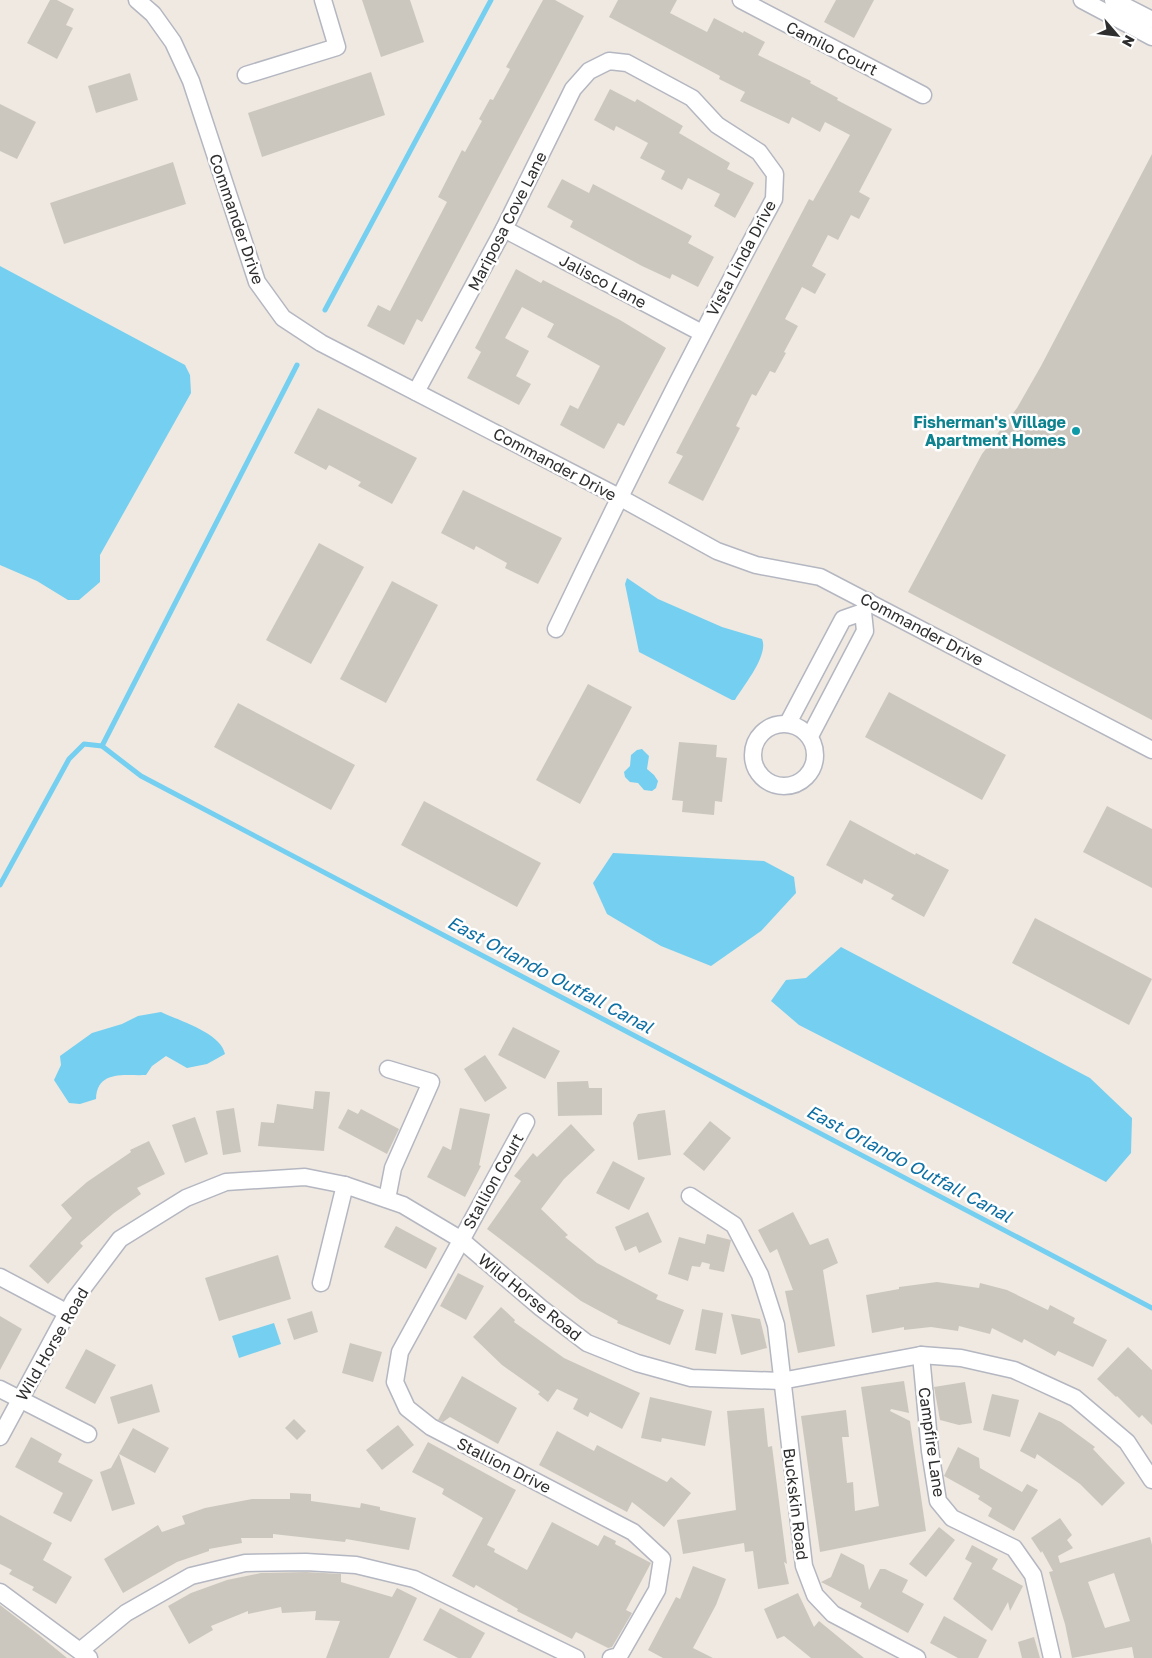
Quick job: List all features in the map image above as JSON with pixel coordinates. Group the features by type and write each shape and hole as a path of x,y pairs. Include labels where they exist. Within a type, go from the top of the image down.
{"street":[{"name":"Commander Drive","path":"136,0 153,14 173,42 191,82 257,282 282,318 314,339 618,497 717,551 756,565 820,577 866,607 1152,750"},
{"path":"246,75 337,47 323,0"},
{"name":"Camilo Court","path":"741,0 923,95"},
{"path":"1082,0 1152,37"},
{"path":"1113,0 1152,20"},
{"name":"Mariposa Cove Lane","path":"416,392 504,230 573,89 589,70 609,61"},
{"name":"Vista Linda Drive","path":"556,629 618,497 702,333 774,199 775,174 760,152 717,125 692,98 626,62 609,61"},
{"name":"Jalisco Lane","path":"504,230 702,333"},
{"path":"788,723 843,619 866,607 866,631 810,736"},
{"path":"788,723 798,726 810,736 816,750 815,761 805,779 785,786 775,785 765,780 753,763 753,749 763,730 778,724 788,723"},
{"path":"387,1199 393,1168 431,1082 388,1068"},
{"name":"Stallion Court","path":"460,1239 526,1122"},
{"name":"Wild Horse Road","path":"0,1437 68,1313 120,1238 186,1198 226,1182 305,1177 345,1185 403,1205 460,1239 541,1308 587,1343 638,1363 691,1378 781,1381 921,1355 961,1358 1014,1370 1075,1398 1127,1442 1152,1480"},
{"path":"321,1283 345,1185"},
{"name":"Buckskin Road","path":"690,1196 734,1225 760,1275 776,1325 804,1566 815,1595 833,1614 916,1658"},
{"name":"Stallion Drive","path":"460,1239 400,1352 394,1382 407,1408 431,1427 633,1532 662,1558 657,1590 619,1656 611,1658"},
{"path":"0,1277 68,1313"},
{"name":"Campfire Lane","path":"921,1355 930,1451 938,1501 952,1518 1014,1548 1034,1575 1052,1658"},
{"path":"0,1389 88,1434"},
{"path":"0,1592 85,1654 126,1612 190,1576 245,1563 306,1562 356,1566 414,1579 576,1658"}],"water":[{"path":"0,266 185,365 190,375 191,393 100,555 100,582 79,600 68,600 37,581 0,565"},
{"path":"627,578 658,599 722,627 762,639 763,646 759,661 735,700 639,652 625,584"},
{"path":"642,749 649,756 647,769 658,781 656,788 652,791 644,790 638,783 630,782 625,777 624,772 630,766 631,755 637,750"},
{"path":"613,853 764,861 794,877 796,893 761,931 711,966 661,946 607,914 593,883"},
{"path":"841,947 1090,1078 1132,1118 1131,1153 1106,1182 799,1025 771,1001 786,980 806,978"},
{"path":"161,1012 199,1028 216,1040 225,1054 207,1064 187,1068 166,1056 152,1066 146,1075 113,1076 101,1083 96,1099 80,1104 69,1103 54,1080 61,1065 60,1056 92,1033 122,1024 138,1016"},
{"path":"274,1323 281,1344 239,1358 232,1336"}],"building":[{"path":"50,0 57,0 74,9 66,25 73,28 57,59 27,43"},
{"path":"362,0 410,0 424,42 381,57"},
{"path":"543,0 555,0 584,16 422,322 417,319 404,345 367,326 378,305 390,311 447,202 438,197 462,150 465,152 482,121 479,119 490,99 493,100 510,69 506,67"},
{"path":"618,0 677,0 670,13 707,32 714,18 743,33 744,31 765,42 758,55 811,81 810,83 838,98 837,100 892,129 859,192 870,198 859,219 851,215 838,240 828,235 812,266 826,274 815,294 802,287 785,319 798,326 784,352 786,353 775,373 770,371 756,396 752,394 736,426 740,428 703,501 668,483 683,456 676,453 809,199 813,201 850,135 825,122 820,132 792,117 789,124 740,101 745,92 719,79 720,76 609,17"},
{"path":"836,0 874,0 854,38 824,22"},
{"path":"371,72 385,115 262,157 248,113"},
{"path":"130,73 138,100 96,113 88,86"},
{"path":"610,89 635,102 637,99 683,126 679,133 730,163 727,169 754,183 735,218 714,206 720,194 688,178 682,190 661,179 665,171 640,158 648,143 616,126 614,131 594,120"},
{"path":"0,104 36,122 17,159 0,151"},
{"name":"Fisherman's Village Apartment Homes","path":"1152,154 1152,720 908,592 982,454 1017,408 1041,366"},
{"path":"173,162 186,204 64,244 50,203"},
{"path":"562,179 589,193 593,184 692,236 688,243 714,257 698,287 672,274 670,279 642,266 570,227 573,221 547,207"},
{"path":"516,269 541,283 543,280 620,320 666,348 624,426 618,423 604,449 560,425 570,405 578,409 600,366 547,337 554,324 522,307 505,338 529,351 516,376 531,384 519,405 467,378 481,352 475,348"},
{"path":"318,408 417,458 392,504 358,486 361,482 329,465 326,470 294,453"},
{"path":"463,490 562,538 538,584 505,568 507,563 476,546 474,550 441,533"},
{"path":"319,543 364,567 311,664 266,640"},
{"path":"392,581 438,605 386,703 340,679"},
{"path":"588,684 632,707 580,804 536,780"},
{"path":"889,692 1006,755 982,800 865,737"},
{"path":"238,703 355,765 331,810 214,747"},
{"path":"679,742 717,745 716,757 727,758 722,802 715,801 714,815 682,812 683,801 672,800"},
{"path":"424,801 541,863 517,907 401,845"},
{"path":"1107,806 1152,829 1152,888 1083,852"},
{"path":"850,820 915,855 916,853 949,870 924,917 891,899 894,895 864,879 862,884 826,865"},
{"path":"1035,918 1152,979 1129,1025 1012,963"},
{"path":"513,1027 560,1051 545,1079 498,1055"},
{"path":"485,1055 507,1088 485,1102 464,1069"},
{"path":"588,1081 589,1088 602,1088 602,1115 558,1116 557,1082"},
{"path":"315,1091 330,1092 324,1151 258,1146 261,1122 274,1123 277,1104 313,1109"},
{"path":"234,1108 241,1152 223,1155 216,1111"},
{"path":"460,1108 490,1114 479,1165 481,1166 465,1197 427,1177 443,1146 451,1150"},
{"path":"348,1109 358,1114 361,1109 399,1129 387,1154 338,1128"},
{"path":"665,1110 671,1155 638,1160 633,1123 638,1114"},
{"path":"195,1117 208,1154 185,1163 172,1125"},
{"path":"710,1121 731,1138 704,1171 683,1154"},
{"path":"571,1124 595,1150 564,1179 541,1209 568,1235 565,1237 597,1263 658,1295 656,1299 684,1310 670,1345 617,1323 618,1321 581,1301 487,1229 521,1181 514,1176 533,1153 537,1157"},
{"path":"149,1141 165,1174 137,1188 141,1194 114,1213 80,1243 83,1246 48,1284 29,1266 72,1218 61,1205 87,1182 131,1152 130,1150"},
{"path":"613,1161 645,1178 629,1210 596,1193"},
{"path":"648,1212 662,1242 639,1253 636,1246 625,1251 615,1227"},
{"path":"793,1212 810,1245 828,1238 838,1263 823,1270 835,1346 798,1353 785,1291 793,1290 777,1249 770,1253 758,1230"},
{"path":"396,1226 437,1248 426,1269 384,1247"},
{"path":"707,1234 731,1240 724,1272 709,1269 710,1264 702,1262 700,1267 692,1266 688,1281 668,1274 679,1237 705,1244"},
{"path":"278,1255 291,1299 219,1321 205,1278"},
{"path":"458,1273 484,1286 466,1320 440,1306"},
{"path":"937,1282 979,1288 980,1283 1007,1290 1048,1310 1050,1305 1075,1318 1073,1323 1107,1340 1093,1367 1058,1351 1055,1356 1024,1339 1022,1343 992,1328 990,1334 959,1326 958,1331 931,1327 904,1330 904,1327 872,1333 866,1295 899,1289 899,1287"},
{"path":"501,1307 515,1320 514,1322 564,1358 640,1393 622,1429 590,1412 588,1417 573,1409 578,1399 557,1389 548,1402 538,1394 540,1392 502,1365 473,1337"},
{"path":"702,1309 723,1313 716,1354 695,1350"},
{"path":"312,1311 318,1332 294,1340 287,1319"},
{"path":"731,1314 760,1319 767,1348 741,1355"},
{"path":"0,1316 22,1329 0,1370"},
{"path":"350,1343 382,1352 373,1382 342,1373"},
{"path":"1128,1347 1152,1370 1152,1425 1142,1415 1139,1418 1097,1379"},
{"path":"86,1349 116,1365 95,1404 65,1388"},
{"path":"462,1376 517,1408 498,1444 450,1417 443,1422 438,1420"},
{"path":"904,1381 909,1413 891,1409 890,1411 910,1421 926,1531 820,1552 801,1416 846,1410 849,1437 842,1437 847,1483 853,1482 855,1511 879,1506 861,1387"},
{"path":"965,1382 972,1423 959,1425 940,1420 934,1387"},
{"path":"152,1384 160,1412 118,1424 110,1397"},
{"path":"992,1394 1019,1400 1010,1437 983,1430"},
{"path":"650,1397 712,1411 705,1446 662,1438 661,1442 641,1438"},
{"path":"764,1408 768,1447 772,1446 787,1564 784,1562 789,1584 758,1589 753,1551 745,1552 744,1543 683,1554 677,1520 736,1510 727,1411"},
{"path":"1039,1412 1061,1422 1095,1447 1093,1449 1125,1483 1102,1506 1080,1484 1037,1454 1035,1459 1020,1451"},
{"path":"294,1419 306,1431 297,1440 285,1428"},
{"path":"398,1425 414,1445 382,1470 366,1450"},
{"path":"133,1428 169,1448 155,1473 119,1454 135,1504 112,1511 100,1472 111,1468"},
{"path":"557,1431 594,1451 597,1445 667,1482 671,1477 691,1493 664,1527 632,1502 627,1512 539,1465"},
{"path":"31,1437 62,1454 58,1462 93,1480 71,1522 53,1513 63,1493 15,1467"},
{"path":"428,1442 516,1490 487,1545 495,1549 494,1552 527,1570 552,1522 598,1546 604,1535 616,1541 615,1544 651,1563 626,1610 632,1613 612,1647 608,1648 576,1632 572,1639 517,1611 518,1609 476,1585 474,1588 452,1576 483,1518 442,1494 444,1489 412,1472"},
{"path":"958,1447 979,1458 980,1468 1022,1492 1027,1484 1038,1490 1014,1531 988,1516 992,1508 978,1499 980,1496 944,1476"},
{"path":"290,1493 311,1494 311,1501 360,1508 361,1503 380,1507 380,1510 416,1518 409,1550 346,1539 345,1542 273,1534 273,1538 241,1538 242,1543 209,1549 209,1551 177,1562 123,1593 104,1559 158,1525 162,1532 185,1524 182,1516 205,1508 252,1499 290,1499"},
{"path":"0,1515 52,1543 43,1560 72,1577 56,1604 32,1590 34,1587 9,1574 12,1570 0,1564"},
{"path":"1060,1518 1072,1535 1067,1540 1073,1548 1058,1556 1060,1563 1150,1537 1152,1545 1152,1658 1134,1658 1132,1647 1072,1658 1065,1624 1049,1572 1053,1571 1042,1551 1041,1553 1031,1538","holes":["1114,1573 1130,1621 1105,1628 1088,1582"]},
{"path":"939,1527 955,1540 926,1577 909,1564"},
{"path":"972,1545 998,1559 992,1569 1023,1586 1010,1611 1008,1602 992,1631 953,1599 972,1563 965,1559"},
{"path":"841,1553 864,1565 869,1590 880,1569 885,1569 908,1580 902,1592 924,1604 908,1633 860,1607 862,1603 821,1582 831,1577"},
{"path":"693,1566 726,1579 716,1605 693,1648 713,1658 663,1658 648,1650 676,1597 680,1599"},
{"path":"306,1572 341,1574 341,1582 392,1597 397,1588 417,1598 389,1658 326,1658 340,1621 315,1620 316,1611 282,1613 281,1607 248,1614 248,1611 211,1626 213,1630 189,1644 168,1606 191,1593 227,1580 261,1573"},
{"path":"798,1593 814,1627 819,1621 864,1658 811,1658 784,1636 777,1639 764,1609"},
{"path":"0,1605 39,1635 67,1658 0,1658"},
{"path":"440,1608 485,1633 471,1658 458,1658 423,1640"},
{"path":"944,1616 987,1640 978,1658 958,1658 930,1643"},
{"path":"1034,1637 1040,1658 1022,1658 1018,1642"}],"waterway":[{"path":"325,310 491,0"},
{"path":"102,746 297,365"},
{"name":"East Orlando Outfall Canal","path":"0,885 69,759 84,744 102,746 141,776 1152,1308"}],"place":[{"name":"Fisherman's Village Apartment Homes","path":"1076,431"}]}
